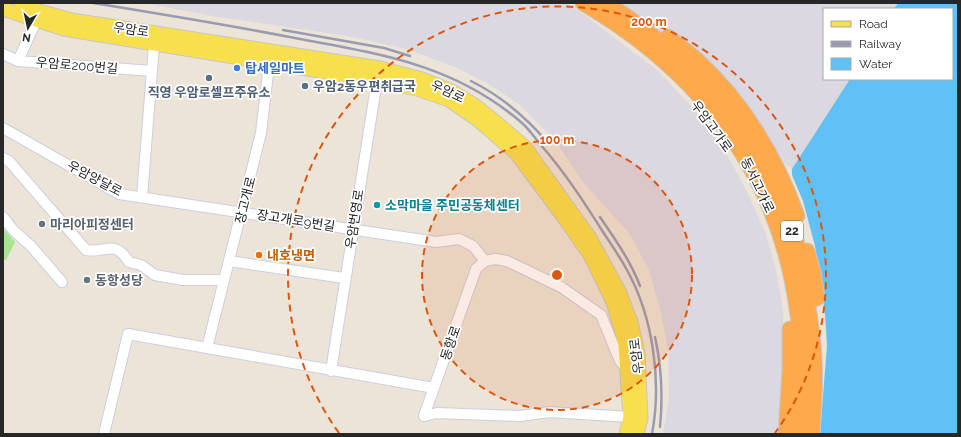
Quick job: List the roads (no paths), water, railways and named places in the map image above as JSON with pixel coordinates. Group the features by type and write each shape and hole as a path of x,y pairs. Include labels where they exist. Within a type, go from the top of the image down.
{"highway":[{"name":"우암고가로","path":"579,3 662,68 698,105 723,138 752,188 776,244 785,283 790,326 790,370 786,434"},
{"name":"동서고가로","path":"583,3 614,21 643,43 686,81 725,128 743,154 757,180 779,228 793,280 800,341 801,379 799,434"},
{"name":"동서고가로","path":"606,3 670,50 701,81 730,115 753,146 770,179 798,248 804,282 814,359 812,434"},
{"path":"622,3 697,60 720,83 753,129 772,159 788,193 813,272 820,324 823,364 817,434"}],"main road":[{"name":"우암로","path":"21,3 39,11 72,20 379,68 422,79 452,91 487,114 525,147 590,238 619,291 631,322 638,354 641,418 637,434"},
{"name":"우암로","path":"3,9 64,30 377,81 417,90 449,100 478,120 516,153 590,255 613,302 626,344 630,417 626,434"}],"street":[{"path":"18,61 36,21"},
{"path":"142,197 154,45"},
{"name":"장고개로","path":"208,348 223,280 242,212 261,133 271,50"},
{"name":"우암로200번길","path":"3,54 18,61 152,72"},
{"name":"우암번영로","path":"331,371 344,278 379,68"},
{"name":"우암양달로","path":"3,128 119,194 242,212"},
{"path":"3,158 9,161 82,248 90,251 113,248 125,255 132,264 141,266 155,276 183,280 223,280"},
{"name":"장고개로9번길","path":"242,212 436,242 459,239 473,246 485,261"},
{"path":"3,217 13,230 31,246 62,282"},
{"path":"485,261 495,259 507,261 561,287 601,315 620,361 628,371"},
{"path":"228,261 344,278"},
{"name":"동항로","path":"485,261 476,269 424,416 437,413 520,416 549,412 630,417"},
{"path":"104,434 128,334 434,388"}],"water":[{"path":"898,3 958,3 958,434 820,434 827,345 825,314 815,246 803,201 792,175 792,169 849,80 953,80 953,8 895,8"}],"railway":[{"path":"93,3 357,50 415,64 443,74 470,87 496,103 525,125 581,198 618,255 636,288 649,329 653,350 656,393 652,434"},
{"path":"283,30 384,48 410,56"},
{"path":"471,81 503,100 531,124 548,143"},
{"path":"600,217 627,259 640,286"},
{"path":"655,337 661,382 660,427"}],"place":[{"name":"탑세일마트","path":"237,68"},
{"name":"직영 우암로셀프주유소","path":"209,78"},
{"name":"우암2동우편취급국","path":"305,86"},
{"name":"소막마을 주민공동체센터","path":"377,205"},
{"name":"마리아피정센터","path":"42,224"},
{"name":"내호냉면","path":"259,255"},
{"name":"동항성당","path":"87,280"}]}
